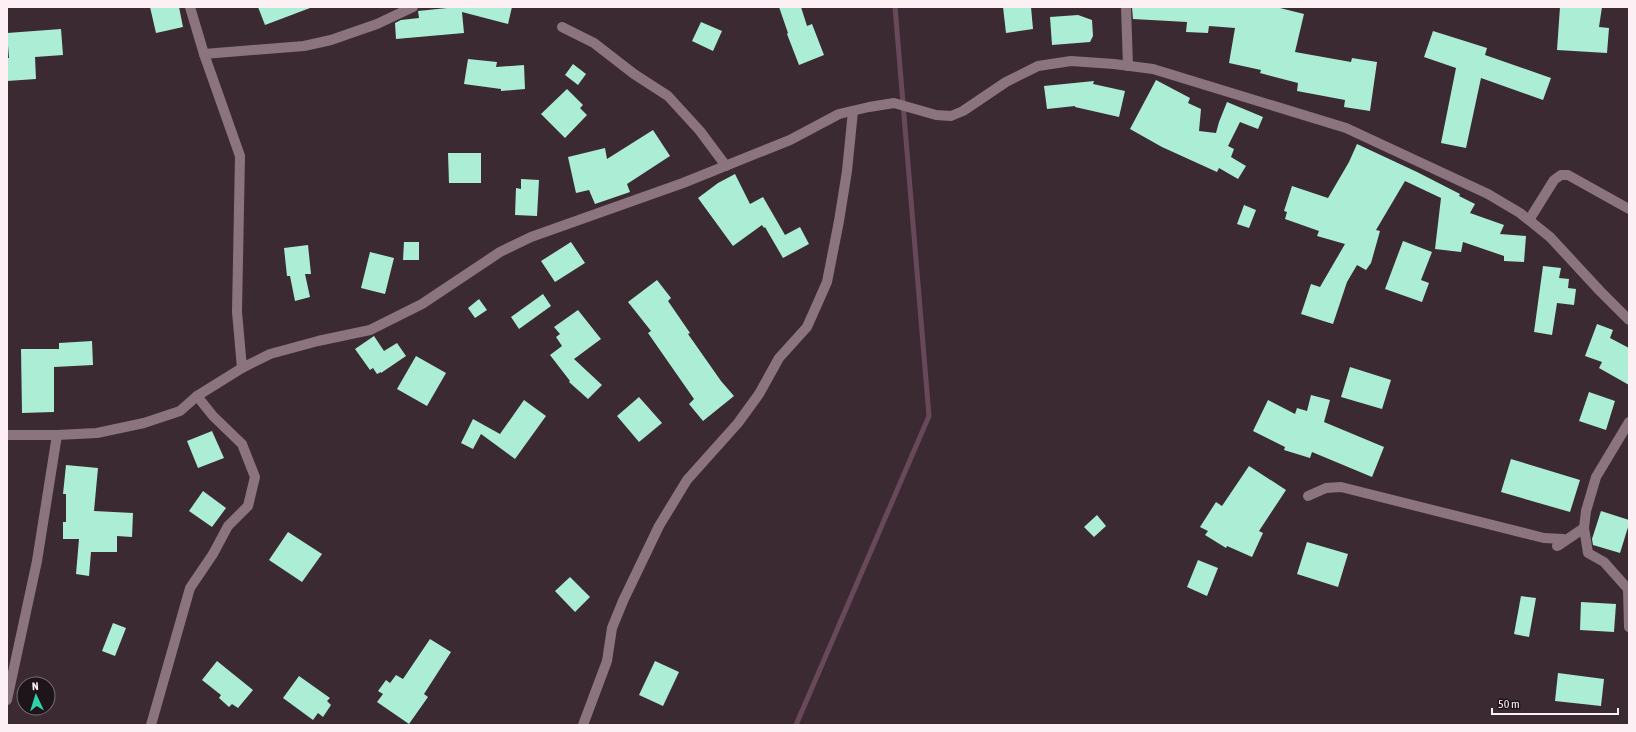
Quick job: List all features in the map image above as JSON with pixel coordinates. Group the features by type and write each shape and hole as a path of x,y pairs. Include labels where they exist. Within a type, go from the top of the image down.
{"street":[{"path":"190,7 204,54 240,156 237,312 242,368"},
{"path":"204,54 304,46 331,40 377,24 413,7"},
{"path":"1126,7 1128,66"},
{"path":"562,27 594,43 634,74 668,96 700,131 726,166"},
{"path":"7,435 97,433 144,424 180,411 197,396 242,368 270,354 318,341 370,330 422,304 500,252 519,243 726,166 790,140 839,114 894,102 936,115 951,116 963,111 1006,82 1038,66 1071,61 1153,69 1346,128 1488,194 1529,220 1550,237 1629,320"},
{"path":"583,725 607,661 612,628 623,601 659,526 687,480 738,424 759,394 779,358 807,327 827,282 844,186 853,111"},
{"path":"1529,220 1554,180 1561,175 1568,175 1629,209"},
{"path":"151,725 190,588 213,554 228,526 248,506 255,476 242,444 213,416 197,396"},
{"path":"1629,422 1596,477 1586,511 1584,528 1588,553 1604,562 1628,589 1629,627"},
{"path":"7,700 37,561 57,435"},
{"path":"1308,496 1326,488 1341,487 1544,538 1563,538 1558,546 1584,528"}],"building":[{"path":"150,7 179,7 183,27 156,33"},
{"path":"258,7 310,7 310,8 265,25"},
{"path":"457,7 512,7 508,24 462,12 464,33 396,39 395,23 401,20 419,18 418,11"},
{"path":"779,7 801,7 807,26 812,24 824,55 799,65 787,34 788,33"},
{"path":"1003,7 1031,7 1033,29 1006,33"},
{"path":"1132,7 1276,7 1304,14 1295,52 1351,62 1352,58 1377,62 1370,111 1344,107 1345,100 1297,91 1298,83 1260,73 1261,70 1229,63 1235,28 1209,26 1208,33 1186,32 1187,22 1133,19"},
{"path":"1560,7 1602,7 1599,27 1609,28 1607,53 1557,50"},
{"path":"1078,15 1092,20 1093,36 1090,42 1052,45 1050,17"},
{"path":"701,22 722,31 713,51 692,41"},
{"path":"61,29 63,55 35,57 36,79 7,81 7,58 9,58 7,33"},
{"path":"1433,31 1487,48 1485,55 1551,78 1543,100 1481,78 1466,148 1441,143 1456,68 1424,57"},
{"path":"468,59 497,62 496,67 524,65 525,89 501,91 501,89 464,84"},
{"path":"573,64 586,74 578,85 565,75"},
{"path":"1156,80 1190,98 1188,103 1201,109 1199,131 1216,133 1227,102 1263,117 1258,129 1240,122 1228,146 1234,149 1231,157 1246,166 1238,179 1219,168 1217,172 1162,147 1130,129"},
{"path":"1094,81 1093,84 1125,91 1119,117 1075,106 1047,109 1044,86"},
{"path":"567,89 583,105 580,108 587,115 565,138 541,114"},
{"path":"653,130 670,156 627,184 630,192 595,204 589,190 576,193 568,157 605,148 607,159"},
{"path":"1357,144 1460,194 1459,196 1475,204 1470,213 1504,225 1500,234 1526,236 1524,262 1504,261 1504,256 1463,242 1461,252 1435,249 1441,198 1405,181 1376,230 1380,231 1371,263 1366,270 1357,265 1347,282 1333,324 1301,314 1311,284 1320,287 1345,244 1317,236 1319,231 1285,219 1287,212 1284,211 1292,186 1328,198 1349,162"},
{"path":"448,153 481,153 481,183 449,183"},
{"path":"735,174 750,204 763,197 785,235 800,227 809,244 783,258 765,227 764,228 762,225 733,246 698,198 718,183"},
{"path":"521,179 539,180 537,216 515,215 516,188 521,189"},
{"path":"1244,205 1256,210 1249,228 1237,224"},
{"path":"1403,241 1432,252 1421,280 1429,283 1422,302 1385,289"},
{"path":"404,242 419,242 419,260 403,260"},
{"path":"571,242 585,263 555,282 541,261"},
{"path":"308,245 311,274 305,274 310,297 295,301 290,276 287,276 284,248"},
{"path":"370,252 394,258 385,294 361,288"},
{"path":"1543,266 1561,268 1559,278 1569,279 1568,288 1576,289 1574,305 1557,303 1552,335 1534,332"},
{"path":"657,280 671,298 668,301 690,333 688,334 721,381 734,396 703,421 689,404 694,399 648,333 651,331 628,302"},
{"path":"543,294 551,306 519,329 511,317"},
{"path":"479,299 487,310 475,318 468,308"},
{"path":"578,310 601,339 574,359 602,385 588,399 569,382 570,381 550,355 562,346 556,337 560,334 554,327"},
{"path":"1597,324 1613,330 1610,338 1629,348 1629,385 1599,368 1602,362 1585,356"},
{"path":"374,336 384,351 397,343 406,356 381,373 377,374 373,368 370,370 355,349"},
{"path":"92,341 93,365 54,367 54,412 22,413 21,349 59,349 59,343"},
{"path":"416,356 446,373 427,406 397,389"},
{"path":"1350,367 1391,380 1382,409 1341,397"},
{"path":"1589,392 1615,401 1606,430 1579,421"},
{"path":"1311,395 1330,400 1324,422 1384,447 1372,477 1312,452 1310,458 1284,450 1285,447 1253,431 1268,400 1295,414 1297,408 1307,411"},
{"path":"639,397 662,423 639,442 617,416"},
{"path":"524,400 546,416 515,459 481,434 473,449 461,443 473,419 500,434"},
{"path":"212,431 224,458 198,468 187,441"},
{"path":"1511,459 1580,480 1570,512 1501,492"},
{"path":"66,465 98,468 94,511 133,513 132,537 117,536 117,552 91,552 89,576 76,574 79,539 63,539 63,522 66,522 66,494 63,494"},
{"path":"1249,466 1286,490 1259,531 1263,533 1252,557 1227,546 1226,548 1205,535 1208,531 1200,527 1216,502 1222,506"},
{"path":"203,491 226,508 212,527 189,511"},
{"path":"1601,511 1629,520 1620,553 1593,545 1592,539"},
{"path":"1097,515 1106,526 1094,537 1084,527"},
{"path":"288,532 322,554 302,582 269,560"},
{"path":"1307,542 1348,554 1338,587 1297,574"},
{"path":"1198,560 1218,568 1207,596 1187,587"},
{"path":"570,577 590,597 575,612 555,591"},
{"path":"1521,596 1536,598 1529,637 1514,634"},
{"path":"1581,602 1616,604 1614,632 1580,630"},
{"path":"113,623 126,628 115,656 102,651"},
{"path":"430,639 451,652 424,694 428,697 409,724 377,702 383,694 378,691 386,680 390,683 396,675 403,679"},
{"path":"217,661 253,690 238,708 232,704 229,707 219,698 221,695 202,680"},
{"path":"655,661 679,672 663,706 639,695"},
{"path":"1558,673 1604,679 1601,706 1555,701"},
{"path":"299,676 330,698 327,701 331,705 323,717 318,713 313,720 283,698"}],"waterway":[{"path":"796,725 929,416 895,7"}]}
